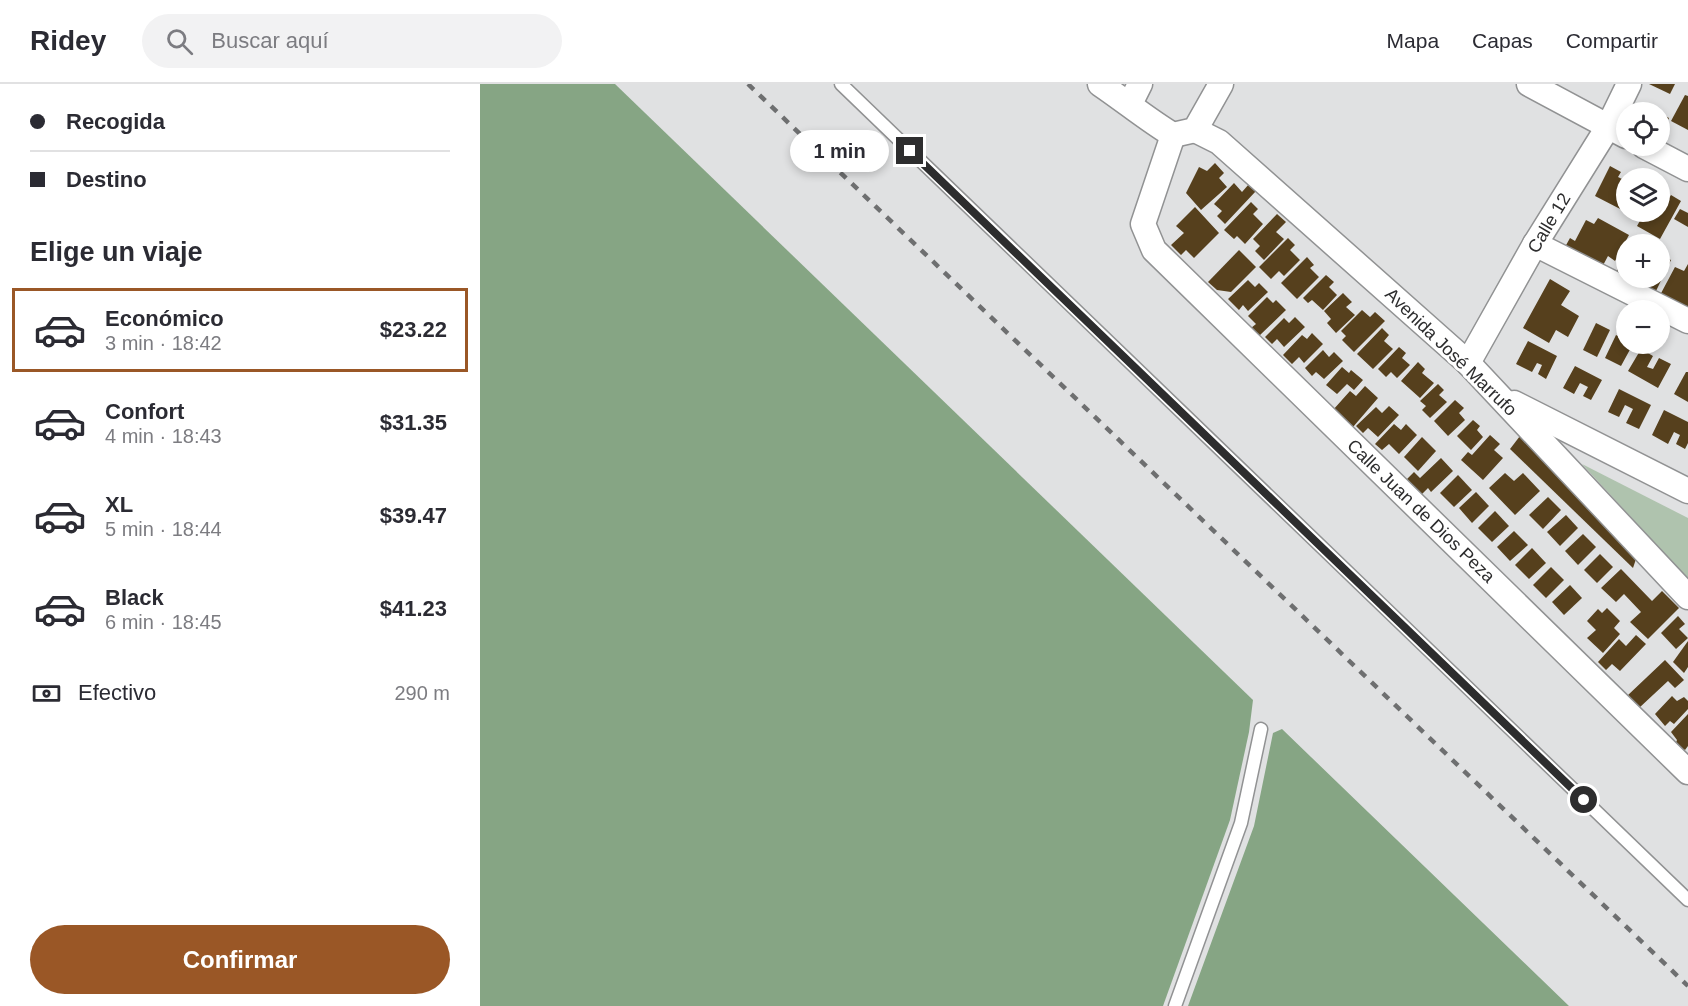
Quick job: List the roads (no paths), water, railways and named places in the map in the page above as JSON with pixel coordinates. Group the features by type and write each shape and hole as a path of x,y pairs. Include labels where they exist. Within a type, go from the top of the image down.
{"street":[{"path":"1100,84 1135,94"},
{"path":"1184,133 1221,84"},
{"path":"1529,84 1616,131"},
{"name":"Calle 12","path":"1624,102 1629,84"},
{"name":"Avenida José Marrufo","path":"1135,94 1148,120 1219,142 1468,363 1688,597"},
{"name":"Calle Juan de Dios Peza","path":"1184,133 1143,224 1154,250 1688,772"},
{"name":"Calle 12","path":"1468,363 1535,244 1616,133"},
{"path":"1663,156 1688,169"},
{"path":"1535,244 1688,321"},
{"path":"1499,395 1688,491"}],"lane":[{"path":"841,84 1688,900"},
{"path":"1175,1006 1241,823 1261,729"}],"railway":[{"path":"748,84 1688,986"}]}
